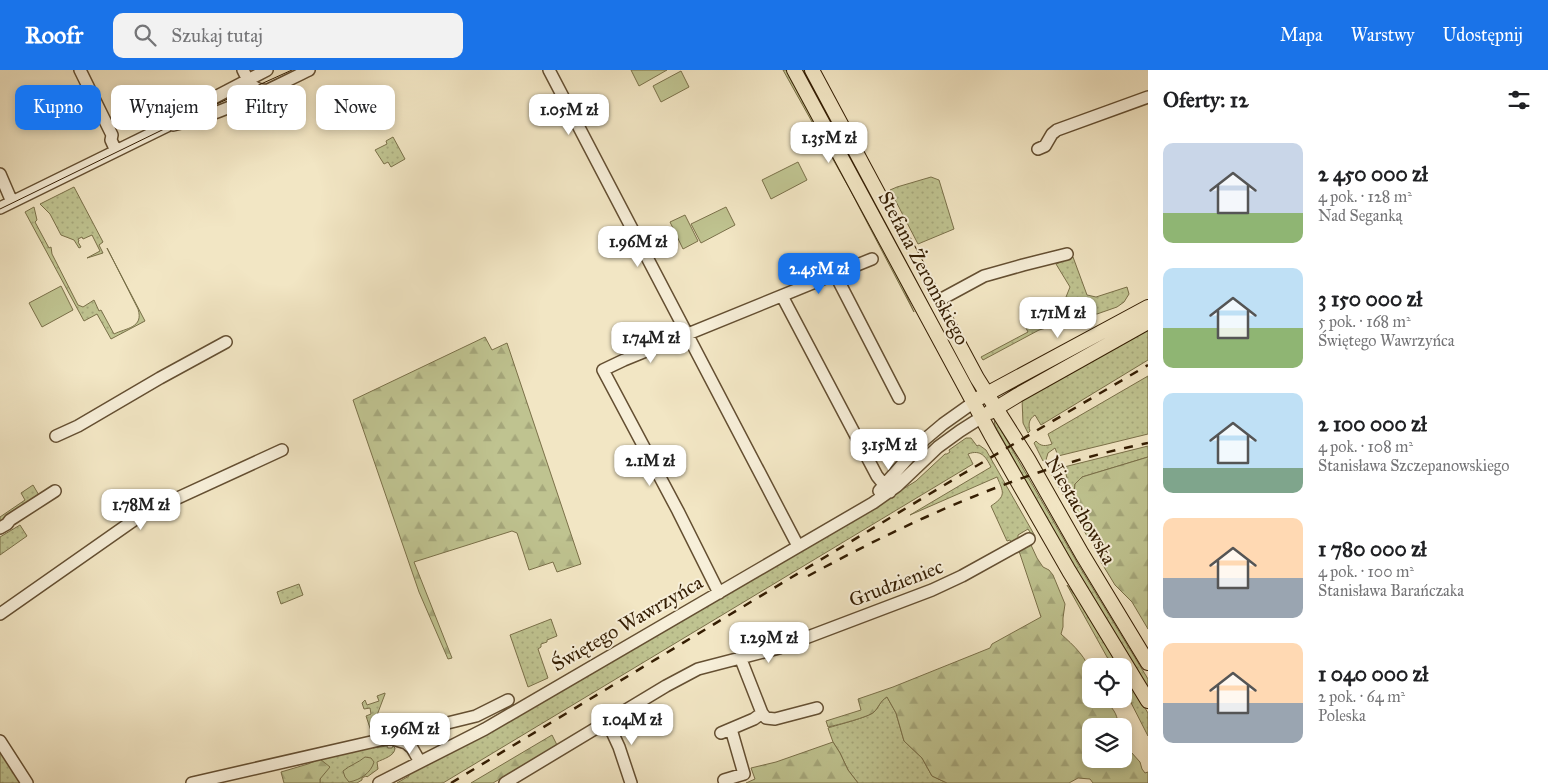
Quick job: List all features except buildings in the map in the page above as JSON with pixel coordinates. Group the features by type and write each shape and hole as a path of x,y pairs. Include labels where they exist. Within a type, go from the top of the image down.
{"main road":[{"name":"Stefana Żeromskiego","path":"794,70 990,432"},
{"name":"Stefana Żeromskiego","path":"812,70 978,378"},
{"name":"Świętego Wawrzyńca","path":"974,402 987,393 1148,308"},
{"name":"Świętego Wawrzyńca","path":"982,417 1148,322"},
{"name":"Niestachowska","path":"978,378 1148,663"},
{"name":"Niestachowska","path":"990,432 1069,570 1148,701"}],"street":[{"path":"80,70 111,134 111,140 116,151"},
{"path":"217,93 245,75 267,70"},
{"path":"278,85 309,70"},
{"path":"549,70 798,546"},
{"path":"245,75 254,85"},
{"path":"1038,149 1045,146 1052,134 1057,130 1148,97"},
{"path":"0,208 159,130"},
{"path":"0,174 12,202"},
{"path":"936,302 984,276 1067,254"},
{"path":"719,593 603,370 872,259"},
{"path":"835,274 899,398"},
{"path":"782,296 877,476 887,489"},
{"path":"56,436 78,426 226,342"},
{"name":"Świętego Wawrzyńca","path":"887,489 924,440 974,402"},
{"name":"Świętego Wawrzyńca","path":"379,783 485,729 851,515 960,431 982,417"},
{"path":"0,614 137,518 282,450"},
{"path":"0,528 55,491"},
{"name":"Grudzieniec","path":"505,783 698,668 779,648 932,590 962,576 1029,539"},
{"path":"740,657 762,713 766,718 776,719 817,708"},
{"path":"406,743 423,729 476,716 508,700"},
{"path":"724,780 744,774 726,731 754,719 762,713"},
{"path":"607,721 619,747 631,783"},
{"path":"192,783 384,739 393,739 406,743 412,748 420,762"},
{"path":"0,740 27,783"}],"green space":[{"path":"631,70 667,70 639,86"},
{"path":"783,70 787,70 900,281 914,312 849,188"},
{"path":"802,70 806,70 973,380 970,381"},
{"path":"681,71 689,87 661,102 653,86"},
{"path":"393,137 405,159 391,167 388,162 384,164 375,150 387,144 386,141"},
{"path":"798,162 807,180 771,199 762,180"},
{"path":"931,177 939,180 954,229 918,244 890,190"},
{"path":"74,187 103,242 99,245 103,253 87,258 100,251 92,235 78,239 81,247 79,248 74,240 61,235 50,214 40,204"},
{"path":"34,207 37,220 35,222 49,248 51,247 52,254 78,305 83,307 94,300 114,334 136,324 139,315 138,309 107,248 145,321 111,339 97,314 84,321 25,212"},
{"path":"726,207 735,225 701,243 691,224"},
{"path":"685,215 698,241 683,249 670,222"},
{"path":"1073,257 1087,295 1096,297 1127,287 1129,294 1124,302 1117,307 1097,314 1079,314 1064,323 1039,330 983,360 981,357 1028,332 1022,320 1035,311 1053,310 1062,307 1070,287 1056,264"},
{"path":"61,286 73,310 42,327 29,303"},
{"path":"1148,328 1148,360 1041,425 1035,415 1031,418 1030,431 1028,433 1023,423 1022,399"},
{"path":"485,337 492,350 507,343 581,564 557,572 553,562 529,570 517,533 512,531 414,562 452,658 448,659 419,592 353,400"},
{"path":"1148,376 1148,434 1058,456 1055,448 1048,453 1046,460 1043,461 1034,443 1036,441 1044,446 1052,444 1048,434"},
{"path":"994,418 1078,564 1148,679 1148,688 1132,662 1132,658 1130,658 1062,546 995,426"},
{"path":"966,438 971,438 977,446 979,445 986,450 1035,536 1033,537 1028,529 1018,535 1018,541 1013,545 1010,540 1007,541 991,506 1002,494 997,477 910,515 991,467 980,453 968,454 973,464 443,783 397,783 409,776 408,773 879,504 916,481 945,454 950,452 949,450"},
{"path":"1148,446 1148,457 1082,477 1075,484 1070,506 1050,472 1052,471 1058,477 1067,478 1064,467"},
{"path":"1148,457 1148,629 1132,602 1115,585 1101,562 1096,545 1087,536 1070,506 1075,484 1082,477"},
{"path":"33,485 40,497 0,522 0,517 25,500 21,493"},
{"path":"20,525 27,536 0,555 0,537"},
{"path":"1031,545 1043,567 1053,575 1065,604 1061,634 1083,658 1082,708 1112,708 1117,717 1082,718 1082,768 1132,768 1132,753 1140,762 1145,773 1148,772 1148,783 1093,783 1090,779 1078,778 1069,783 947,783 932,776 922,758 904,741 896,713 887,697 871,714 828,727 826,721 861,710 858,699 990,648 992,644 1041,617 1019,551 1025,546"},
{"path":"299,584 303,595 281,604 277,592"},
{"path":"1067,585 1079,600 1114,658 1108,658"},
{"path":"551,619 557,636 541,644 541,647 538,649 548,678 528,687 510,635"},
{"path":"1132,687 1148,713 1148,736 1132,705"},
{"path":"385,693 371,731 366,716 371,714 370,708 364,709 362,703 365,700 367,705 379,701 377,696"},
{"path":"887,697 896,713 904,741 922,758 932,776 947,783 858,783 848,770 833,742 828,728 871,714"},
{"path":"552,735 557,745 493,783 471,783"},
{"path":"833,742 848,770 858,783 746,783 755,779 751,768 776,762"},
{"path":"372,745 373,748 387,746 392,748 393,746 395,748 388,757 377,762 378,769 357,783 320,783 320,759"},
{"path":"0,748 23,783 0,783"},
{"path":"365,757 371,758 374,762 373,766 361,778 349,782 343,771"},
{"path":"320,759 330,767 320,779 320,783 284,783 281,772"}],"tram line":[{"path":"0,209 199,112 292,70"}],"railway":[{"path":"451,783 961,475 1148,365"},
{"path":"808,576 889,534 1016,480 1103,453 1148,443"}]}
